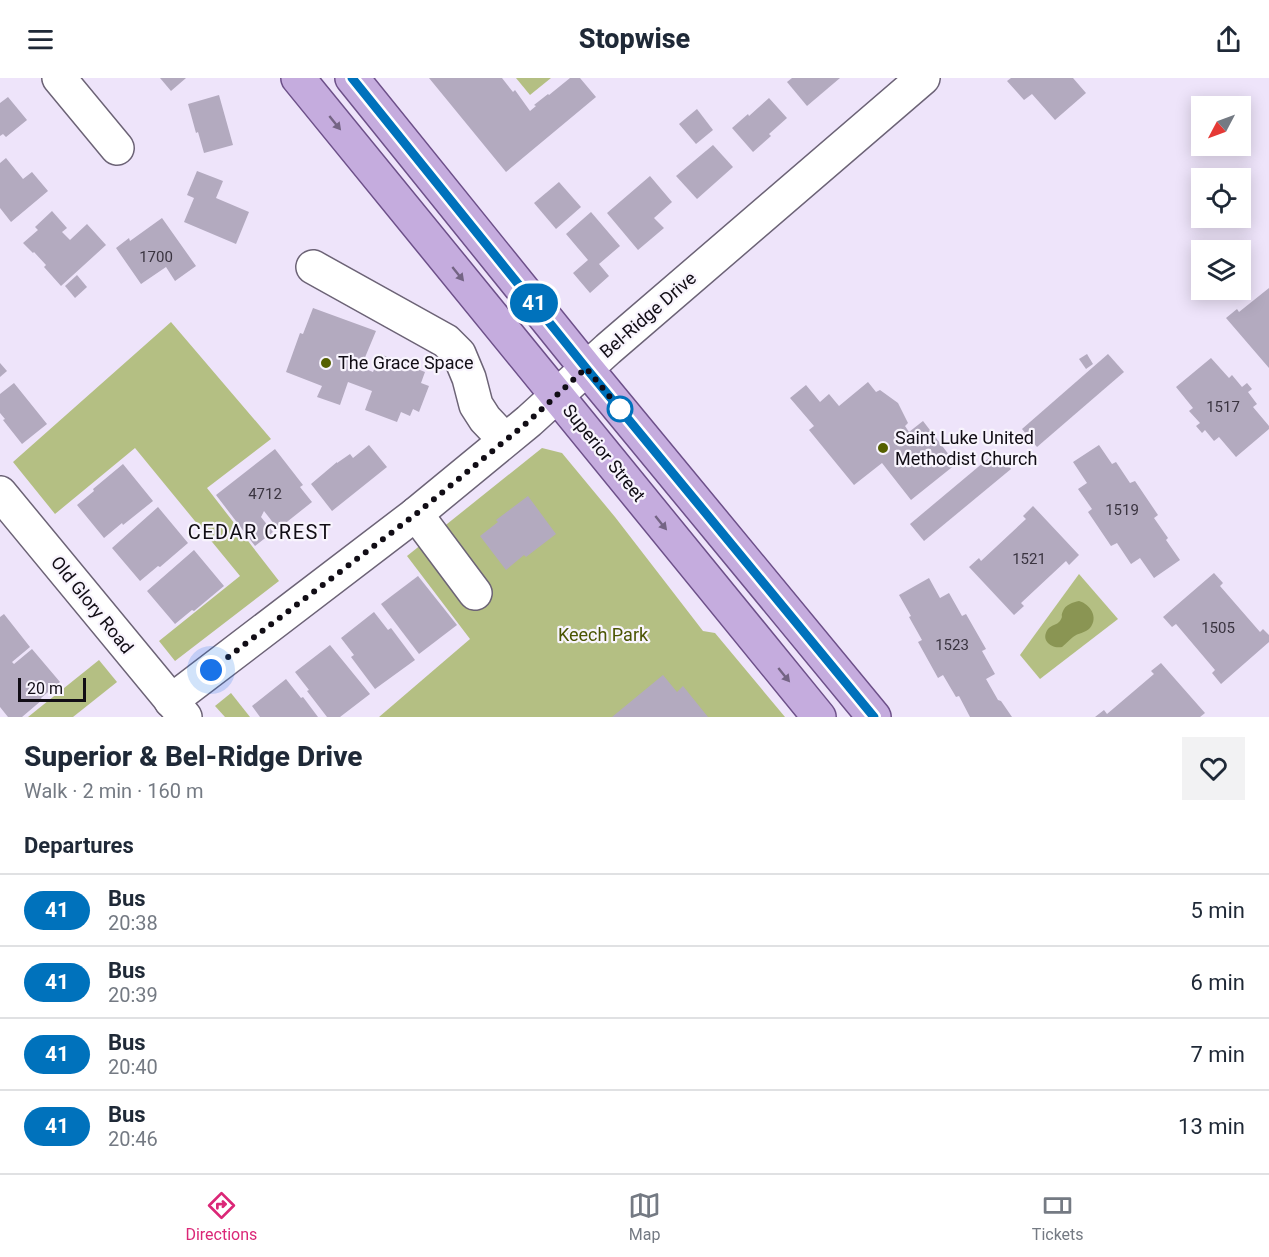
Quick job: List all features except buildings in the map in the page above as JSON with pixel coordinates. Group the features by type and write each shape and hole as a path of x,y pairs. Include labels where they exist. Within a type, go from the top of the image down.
{"main road":[{"name":"Superior Street","path":"298,78 819,717"},
{"path":"352,78 586,368 874,717"}],"street":[{"path":"59,78 117,148"},
{"name":"Bel-Ridge Drive","path":"178,709 529,421 586,368 923,78"},
{"path":"313,267 446,341 459,354 469,378 476,405 485,419 505,440"},
{"name":"Old Glory Road","path":"0,493 178,709"},
{"path":"416,514 475,593"}],"green space":[{"path":"516,78 551,78 530,95"},
{"path":"171,322 271,439 207,488 279,581 175,661 159,641 240,576 135,448 55,514 13,462"},
{"name":"Keech Park","path":"542,448 562,453 615,517 703,631 715,633 785,717 379,717 470,639 407,556"},
{"path":"1079,574 1118,619 1040,679 1020,655"},
{"path":"99,660 117,682 73,717 28,717"},
{"path":"231,693 250,717 225,717 215,706"}],"shaded area":[{"path":"1079,601 1090,608 1093,624 1062,647 1054,647 1045,637 1048,629 1060,621 1066,607"}],"bus line":[{"name":"41","path":"352,78 586,368 874,717"}],"place":[{"name":"The Grace Space","path":"326,363"},
{"name":"Saint Luke United Methodist Church","path":"883,448"}],"district":[{"name":"CEDAR CREST","path":"260,532"}],"route":[{"path":"211,670 416,514 529,421 586,368 620,409"}]}
